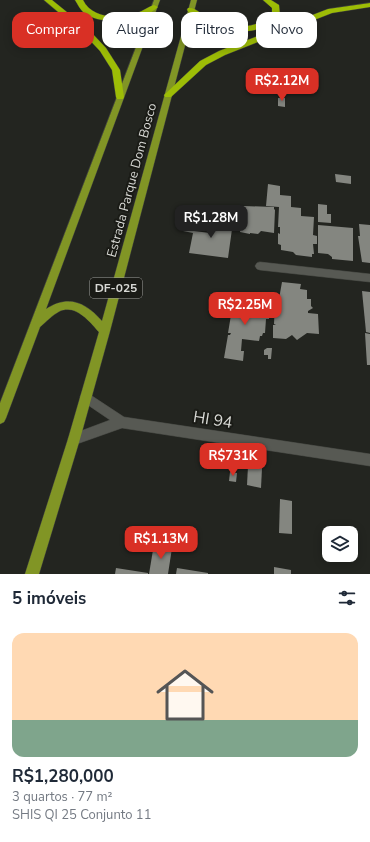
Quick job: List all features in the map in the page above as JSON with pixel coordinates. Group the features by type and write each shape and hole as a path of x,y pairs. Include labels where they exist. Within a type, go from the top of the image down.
{"highway":[{"path":"48,0 96,41 107,54 116,71 120,97"},
{"path":"79,0 80,5 86,11 94,15 119,19 136,16 156,4"},
{"path":"193,5 201,18 212,24 229,28 248,28 266,24 276,16 276,7 267,0"},
{"path":"168,95 203,63 222,53 331,11 370,5"}],"main road":[{"path":"0,418 156,4"},
{"name":"Estrada Parque Dom Bosco","path":"32,574 74,439 105,331 193,5"},
{"path":"34,327 47,312 58,306 73,306 83,309 91,315 105,331"}],"street":[{"path":"260,266 370,278"},
{"name":"HI 94","path":"86,397 122,422 370,460"},
{"name":"HI 94","path":"74,439 122,422"}],"building":[{"path":"278,98 285,98 285,107 278,106"},
{"path":"335,174 351,176 351,184 336,182"},
{"path":"268,184 280,186 280,195 291,196 291,207 301,208 301,216 314,217 313,235 317,236 317,244 313,244 314,254 312,254 312,257 296,255 293,252 281,250 281,245 278,244 278,233 280,234 280,227 278,227 279,207 266,206"},
{"path":"318,204 327,205 327,214 331,214 331,223 318,222"},
{"path":"243,206 274,207 274,233 261,231 258,234 250,234 240,232 241,224 239,223"},
{"path":"213,220 233,222 228,258 189,253 193,233 183,231 185,222 196,224 194,231 210,233"},
{"path":"359,224 370,225 370,263 362,262 358,236 360,236"},
{"path":"318,225 353,228 353,261 332,259 332,257 328,254 318,253"},
{"path":"282,282 301,284 300,289 307,290 307,299 311,299 311,306 313,308 308,311 308,313 318,314 319,334 307,333 297,340 292,335 286,339 273,338 273,325 276,325 274,324 275,299 279,299"},
{"path":"362,291 370,292 370,333 366,332"},
{"path":"231,300 269,305 269,319 266,319 265,333 260,336 259,341 242,339 241,351 244,351 243,361 224,358 228,335 231,333 228,333 231,315"},
{"path":"365,333 370,334 370,365 367,365"},
{"path":"267,348 272,348 271,359 268,359 268,355 264,355 264,350"},
{"path":"248,466 262,468 261,488 247,485"},
{"path":"230,472 237,473 236,482 229,481"},
{"path":"280,499 292,501 292,534 279,533"},
{"path":"154,544 172,548 168,574 149,574"},
{"path":"274,567 291,570 291,574 274,574"},
{"path":"116,568 148,573 148,574 115,574"},
{"path":"177,568 208,573 208,574 176,574"}]}
